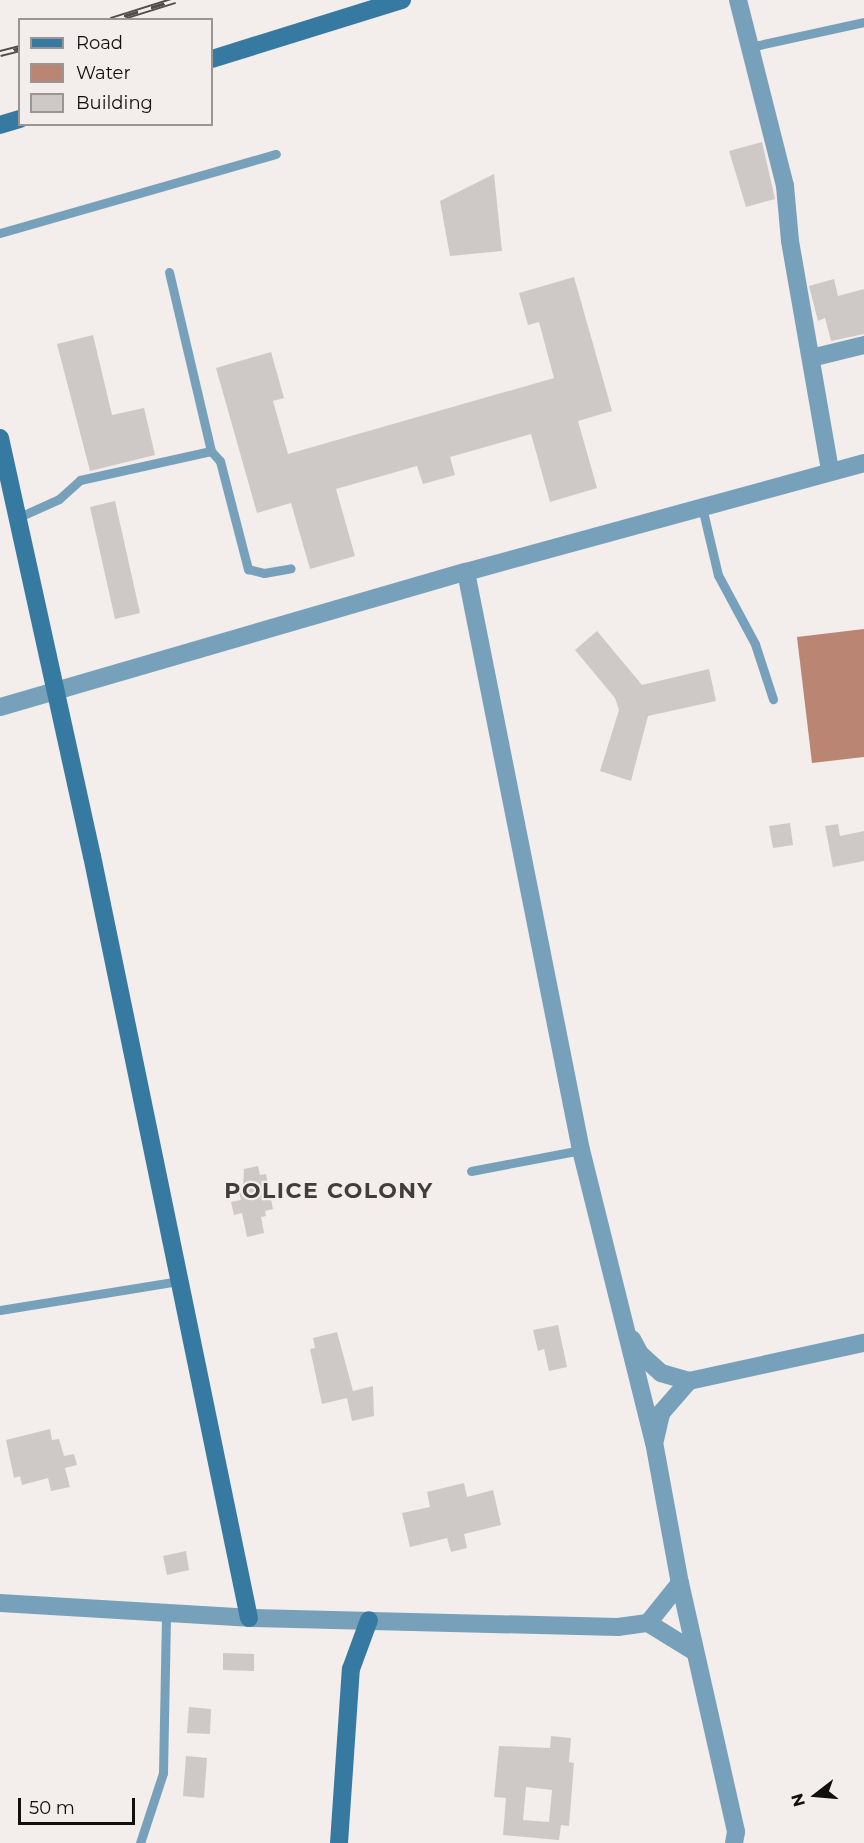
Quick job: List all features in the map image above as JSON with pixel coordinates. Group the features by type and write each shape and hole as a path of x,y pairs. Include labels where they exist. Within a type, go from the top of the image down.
{"street":[{"path":"213,59 402,0"},
{"path":"738,0 785,186 790,241 830,471"},
{"path":"0,125 18,120"},
{"path":"811,358 864,345"},
{"path":"0,438 58,693 249,1618"},
{"path":"0,707 58,693 466,573 864,463"},
{"path":"466,573 581,1150 654,1442 680,1583 736,1832 734,1843"},
{"path":"624,1327 640,1354 662,1372 689,1381 864,1343"},
{"path":"654,1442 661,1413 689,1381"},
{"path":"648,1623 680,1583"},
{"path":"0,1603 249,1618 618,1627 648,1623 695,1652"},
{"path":"339,1843 351,1669 369,1620"}],"lane":[{"path":"750,47 864,22"},
{"path":"0,234 276,154"},
{"path":"169,272 211,451 220,461 248,569 264,573 291,568"},
{"path":"17,518 59,499 80,480 211,451"},
{"path":"702,507 718,575 755,644 773,699"},
{"path":"471,1172 581,1150"},
{"path":"0,1310 180,1281"},
{"path":"140,1843 163,1773 166,1614"}],"water":[{"path":"864,629 864,757 812,763 797,637"}],"building":[{"path":"762,142 775,199 746,207 729,151"},
{"path":"494,174 502,251 450,256 440,201"},
{"path":"574,277 612,411 578,421 597,488 550,502 531,434 450,457 455,475 423,484 417,466 336,489 355,556 310,569 291,503 257,513 216,368 271,352 284,398 273,401 288,454 554,378 539,322 528,325 519,293"},
{"path":"834,279 838,296 864,289 864,334 831,341 825,318 818,321 809,286"},
{"path":"93,335 112,415 144,408 155,455 90,471 57,344"},
{"path":"115,501 140,613 115,619 90,507"},
{"path":"597,631 642,685 709,669 716,701 648,716 631,781 600,771 619,710 615,698 575,650"},
{"path":"790,823 793,845 773,848 769,826"},
{"path":"838,824 840,836 864,831 864,861 833,867 825,826"},
{"path":"258,1166 260,1175 266,1174 273,1209 265,1211 266,1216 261,1217 264,1233 247,1237 242,1213 234,1215 231,1202 241,1200 238,1188 243,1187 244,1169"},
{"path":"558,1325 567,1367 549,1371 544,1349 538,1351 533,1330"},
{"path":"337,1332 353,1391 373,1386 374,1416 352,1421 347,1398 322,1404 310,1349 315,1348 313,1338"},
{"path":"50,1429 52,1440 59,1439 64,1456 74,1454 77,1465 65,1468 70,1487 51,1491 48,1478 22,1485 20,1476 14,1478 6,1440"},
{"path":"464,1483 467,1497 493,1490 501,1525 464,1534 467,1548 451,1552 447,1538 410,1547 402,1513 430,1507 427,1492"},
{"path":"186,1551 189,1570 167,1575 163,1556"},
{"path":"223,1653 254,1654 254,1671 223,1670"},
{"path":"189,1707 211,1709 210,1734 187,1733"},
{"path":"551,1736 571,1738 569,1762 574,1763 569,1826 561,1825 559,1840 503,1835 506,1798 494,1797 499,1746 550,1748","holes":["526,1787 552,1790 549,1822 523,1820"]},
{"path":"186,1756 207,1758 204,1798 183,1796"}],"railway":[{"path":"117,18 175,0"},
{"path":"0,53 18,48"}],"district":[{"name":"POLICE COLONY","path":"329,1191"}]}
